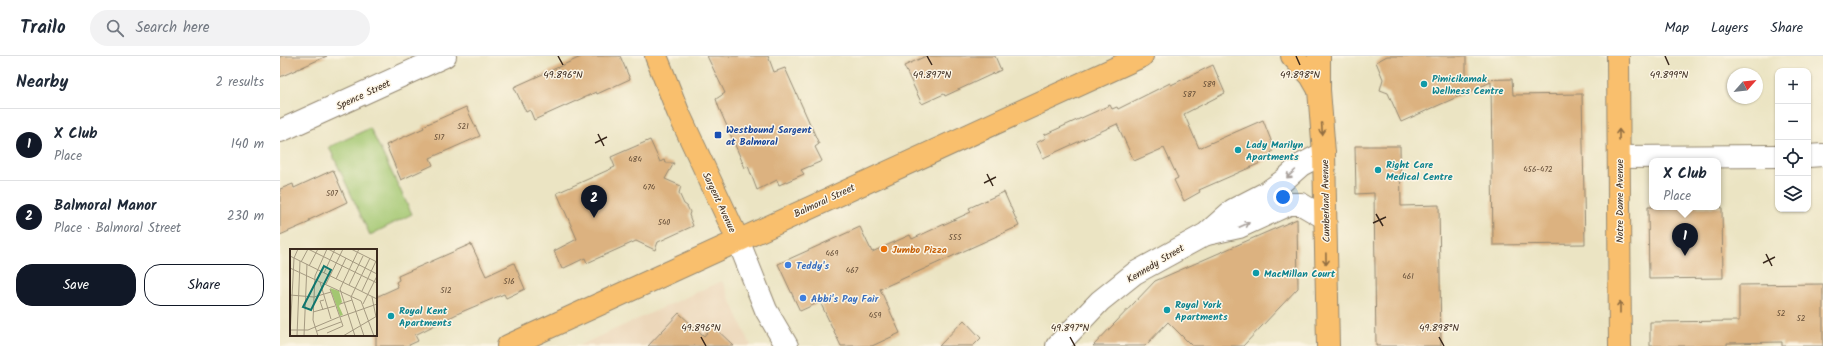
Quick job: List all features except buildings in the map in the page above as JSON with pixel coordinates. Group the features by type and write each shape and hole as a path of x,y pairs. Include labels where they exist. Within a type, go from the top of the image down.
{"main road":[{"name":"Sargent Avenue","path":"656,56 678,112 738,240"},
{"name":"Balmoral Street","path":"508,346 1142,56"},
{"path":"1292,56 1311,76 1319,90"},
{"name":"Cumberland Avenue","path":"1319,56 1319,90 1324,153 1328,346"},
{"name":"Notre Dame Avenue","path":"1618,56 1620,346"}],"street":[{"name":"Spence Street","path":"280,132 445,56"},
{"name":"Kennedy Street","path":"1057,346 1100,301 1135,273 1206,234 1233,210 1266,193 1283,181 1301,165 1324,153"},
{"path":"1811,156 1823,155"},
{"path":"1619,157 1775,156"},
{"name":"Kennedy Street","path":"1206,234 1239,228 1289,204 1300,204 1325,218"},
{"name":"Sargent Avenue","path":"738,240 766,310 787,346"}],"shaded area":[{"path":"722,281 751,346 578,346"}],"green space":[{"path":"370,128 412,214 370,235 329,147"}],"place":[{"name":"Pimicikamak Wellness Centre","path":"1424,84"},
{"name":"Westbound Sargent at Balmoral","path":"718,135"},
{"name":"Lady Marilyn Apartments","path":"1238,150"},
{"name":"Right Care Medical Centre","path":"1378,170"},
{"name":"Balmoral Manor","path":"594,218"},
{"name":"Jumbo Pizza","path":"884,249"},
{"name":"X Club","path":"1685,256"},
{"name":"Teddy's","path":"788,265"},
{"name":"MacMillan Court","path":"1256,273"},
{"name":"Abbi's Pay Fair","path":"803,298"},
{"name":"Royal York Apartments","path":"1167,310"},
{"name":"Royal Kent Apartments","path":"391,316"}]}
